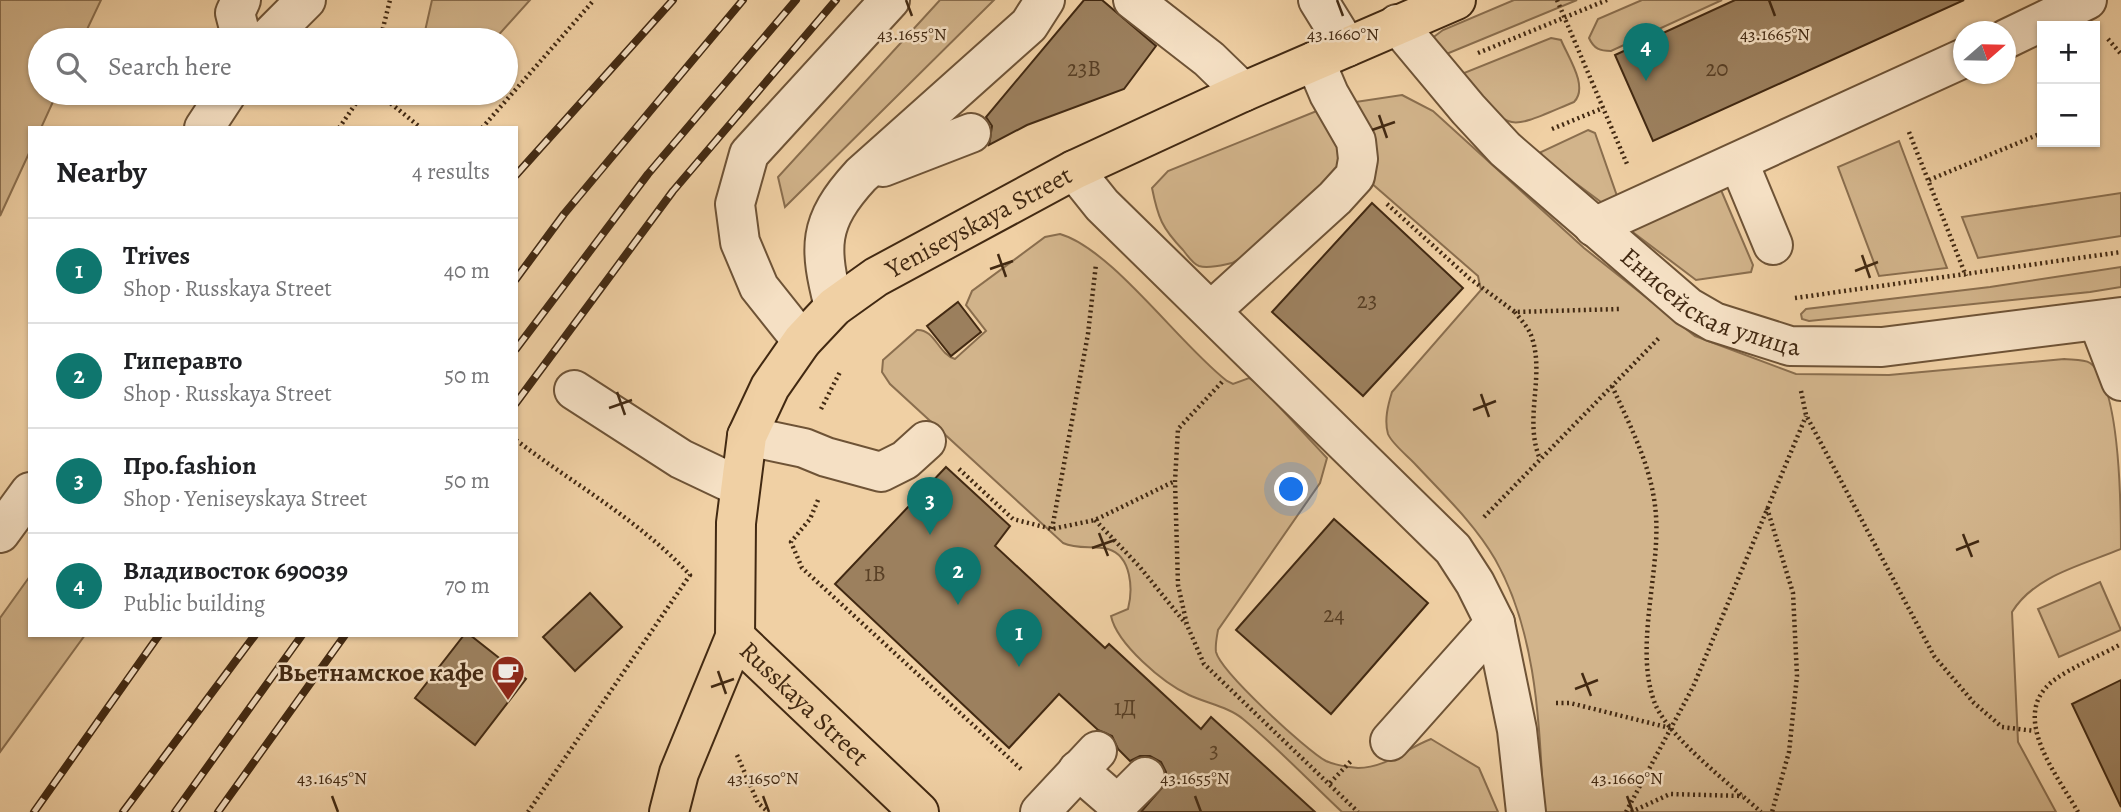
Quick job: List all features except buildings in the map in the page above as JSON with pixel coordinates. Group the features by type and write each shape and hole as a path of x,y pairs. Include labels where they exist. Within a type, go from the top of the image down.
{"main road":[{"name":"Yeniseyskaya Street","path":"735,637 736,523 747,436 770,387 802,341 834,307 876,277 1074,170 1243,92 1456,0"},
{"name":"Russkaya Street","path":"669,812 679,773 735,637 919,812"}],"street":[{"path":"239,28 235,13 241,0"},
{"path":"278,28 306,0"},
{"path":"802,341 759,287 740,242 735,204 749,153 890,0"},
{"path":"834,307 823,262 826,230 836,202 861,175 1030,25 1045,0"},
{"path":"1133,0 1209,59 1243,92"},
{"path":"1212,310 1335,198 1355,176 1358,159 1356,141 1329,93 1331,54 1318,0"},
{"path":"2016,34 2087,0"},
{"name":"Енисейская улица","path":"1397,24 1505,149 1688,307 1714,322 1790,346 1882,347 2109,319"},
{"path":"1594,227 1953,63"},
{"path":"205,126 219,105"},
{"path":"861,175 971,133"},
{"path":"1739,163 1773,245"},
{"path":"1074,170 1102,205 1212,310 1452,549 1475,583 1495,623 1517,730 1526,812"},
{"path":"2109,319 2121,381"},
{"path":"574,390 681,459 740,487"},
{"path":"747,436 804,448 881,472 905,460 926,441"},
{"path":"0,533 28,495"},
{"path":"1390,741 1495,623"},
{"path":"1047,805 1087,760 1105,806 1122,800 1145,777"}],"path":[{"path":"383,28 390,0"},
{"path":"518,87 594,0"},
{"path":"1557,0 1645,204"},
{"path":"1892,92 1966,276"},
{"path":"340,126 355,105"},
{"path":"393,105 419,126"},
{"path":"484,126 502,105"},
{"path":"1929,180 2037,135"},
{"path":"1355,176 1469,278 1515,312 1531,334 1535,364 1533,442 1540,459"},
{"path":"1052,529 1088,334 1102,205"},
{"path":"1782,300 1966,276 2121,251"},
{"path":"1515,312 1622,309"},
{"path":"1490,511 1664,332"},
{"path":"1790,346 1806,415 1934,656 1974,703 2002,727 2035,732"},
{"path":"1228,377 1178,429 1175,481 1178,585 1187,625 1204,664 1358,812"},
{"path":"1612,386 1644,455 1656,514 1656,559 1647,646 1650,687 1657,709 1671,728 1760,812"},
{"path":"1626,812 1693,687 1806,415"},
{"path":"518,442 640,527 660,543 690,575 528,812"},
{"path":"957,467 1013,519 1052,529 1095,520 1175,481"},
{"path":"1767,507 1793,593 1797,676 1789,752 1772,812"},
{"path":"810,519 791,542 802,568 1047,805"},
{"path":"1095,520 1139,566 1187,625"},
{"path":"2078,812 2035,732 2034,712 2039,695 2054,681 2121,645"},
{"path":"1510,701 1570,703 1671,728"},
{"path":"1631,812 1670,794 1744,797"}],"shaded area":[{"path":"0,0 101,0 88,28 28,28 28,105 52,105 42,126 28,126 28,155 0,216"},
{"path":"432,0 530,0 505,28 426,28"},
{"path":"940,0 994,0 785,207 778,177"},
{"path":"1514,0 1577,0 1444,55 1431,39 1443,30"},
{"path":"1642,0 1722,0 1611,51 1601,50 1593,45 1589,38 1598,19"},
{"path":"1551,38 1561,40 1576,72 1579,88 1574,102 1534,119 1511,122 1501,118 1460,78 1464,73"},
{"path":"1402,95 1433,111 1584,248 1695,336 1796,374 1889,375 2064,359 2090,363 2100,375 2108,395 2113,421 2119,478 2121,549 2047,580 2022,599 2012,612 2018,742 2056,812 1544,812 1534,682 1520,619 1509,588 1478,533 1393,442 1386,423 1392,392 1481,290 1478,276 1370,182 1232,263 1199,266 1166,229 1159,215 1152,188 1168,171 1329,106"},
{"path":"1588,130 1595,133 1617,196 1605,205 1542,158 1541,152"},
{"path":"1899,141 1947,268 1879,276 1838,167"},
{"path":"1718,183 1753,265 1751,272 1696,280 1626,227"},
{"path":"2121,193 2121,236 1978,258 1962,217"},
{"path":"1060,234 1080,243 1101,258 1227,381 1233,384 1249,378 1259,385 1327,458 1320,483 1218,630 1216,652 1221,662 1265,710 1326,761 1358,768 1378,765 1431,739 1479,768 1498,812 1342,812 1243,719 1231,711 1178,689 1154,672 1131,650 1115,627 1111,616 1128,609 1130,593 1129,574 1116,553 1108,549 1063,543 890,384 882,372 883,360 917,330 928,333 944,352 955,359 986,331 966,305 972,291 1045,237"},
{"path":"2121,267 2121,287 2090,292 1809,321 1802,319 1801,314 1806,309 1990,287"},
{"path":"28,579 28,637 84,637 0,752 0,618"},
{"path":"2100,582 2121,630 2059,657 2038,609"}],"railway":[{"path":"518,173 673,0"},
{"path":"518,276 564,214 743,0"},
{"path":"518,346 648,174 796,0"},
{"path":"518,400 673,191 836,0"},
{"path":"34,812 158,637"},
{"path":"123,812 254,637"},
{"path":"175,812 301,637"},
{"path":"218,812 344,637"}],"place":[{"name":"Владивосток 690039","path":"1646,81"},
{"name":"Про.fashion","path":"930,535"},
{"name":"Гиперавто","path":"958,605"},
{"name":"Trives","path":"1019,667"},
{"name":"Вьетнамское кафе","path":"508,702"}]}
